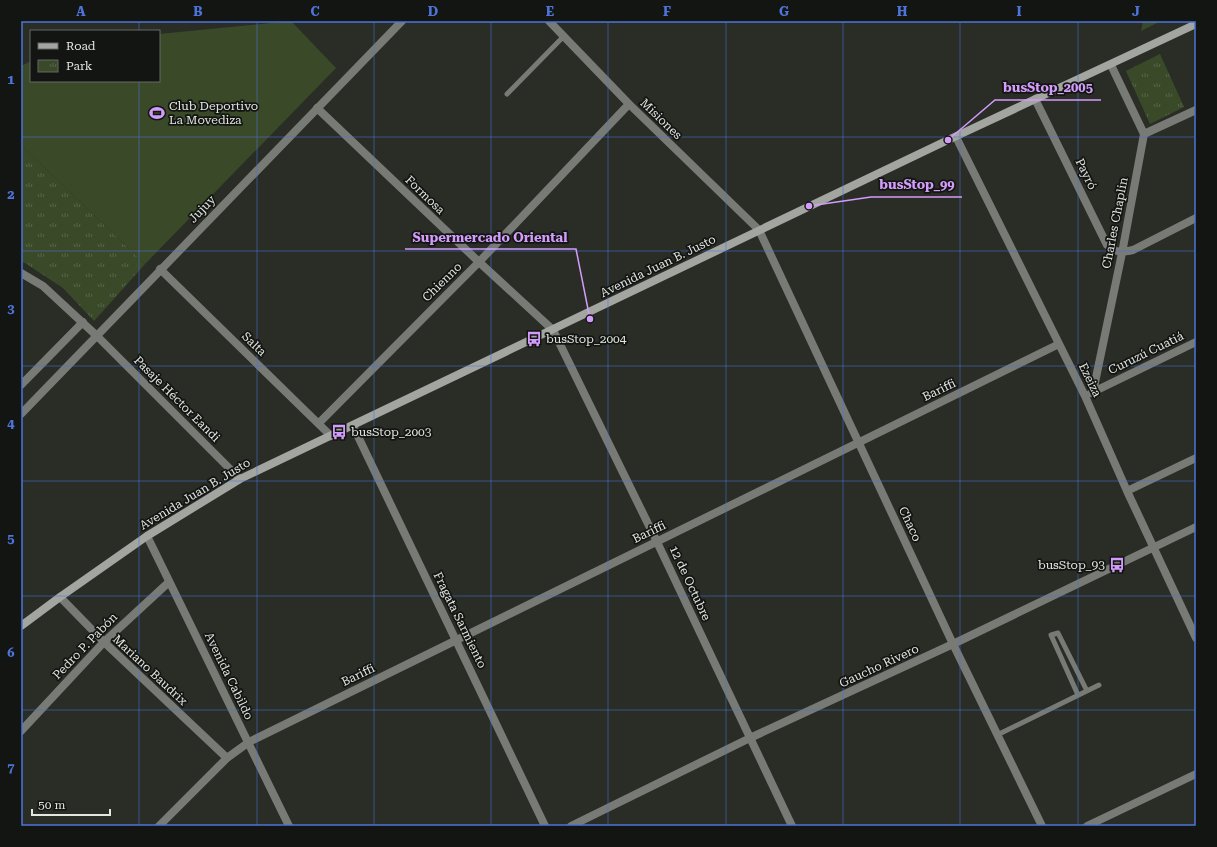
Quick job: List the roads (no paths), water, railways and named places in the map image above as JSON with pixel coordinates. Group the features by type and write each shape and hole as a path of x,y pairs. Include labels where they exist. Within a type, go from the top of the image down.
{"main road":[{"name":"Avenida Juan B. Justo","path":"21,626 147,536 240,479 759,230 1196,24"}],"street":[{"name":"Jujuy","path":"21,414 402,21"},
{"name":"Misiones","path":"550,21 629,104 759,230"},
{"path":"1110,65 1144,134 1196,110"},
{"name":"Payró","path":"1035,99 1107,245 1122,253"},
{"name":"Chienno","path":"319,423 478,262 629,104"},
{"name":"Formosa","path":"317,108 478,262 553,330"},
{"name":"Charles Chaplin","path":"1093,392 1122,253 1144,134"},
{"name":"Ezeiza","path":"956,137 1085,396 1127,491 1196,638"},
{"path":"1122,253 1133,250 1196,218"},
{"name":"Chaco","path":"759,230 953,644 1042,826"},
{"name":"Salta","path":"160,269 331,436"},
{"name":"Pasaje Héctor Eandi","path":"21,273 43,286 83,322 240,479"},
{"path":"21,385 83,322"},
{"name":"12 de Octubre","path":"553,330 657,542 792,826"},
{"name":"Curuzú Cuatiá","path":"1085,396 1196,342"},
{"name":"Bariffi","path":"159,826 227,758 248,742 1059,344"},
{"name":"Fragata Sarmiento","path":"352,426 457,640 545,826"},
{"path":"1127,491 1196,458"},
{"name":"Gaucho Rivero","path":"571,826 750,738 953,644 1196,528"},
{"name":"Avenida Cabildo","path":"147,536 289,826"},
{"name":"Pedro P. Pabón","path":"21,731 104,642 169,582"},
{"name":"Mariano Baudrix","path":"60,597 104,642 227,758"},
{"path":"1086,826 1196,774"}],"lane":[{"path":"507,94 564,36"},
{"path":"1078,695 1051,636 1058,633 1087,691"},
{"path":"997,734 1099,685"}],"place":[{"name":"Club Deportivo La Movediza","path":"157,113"},
{"name":"busStop_2005","path":"948,140"},
{"name":"busStop_99","path":"809,206"},
{"name":"Supermercado Oriental","path":"590,319"},
{"name":"busStop_2004","path":"534,339"},
{"name":"busStop_2003","path":"339,432"},
{"name":"busStop_93","path":"1117,565"}]}
